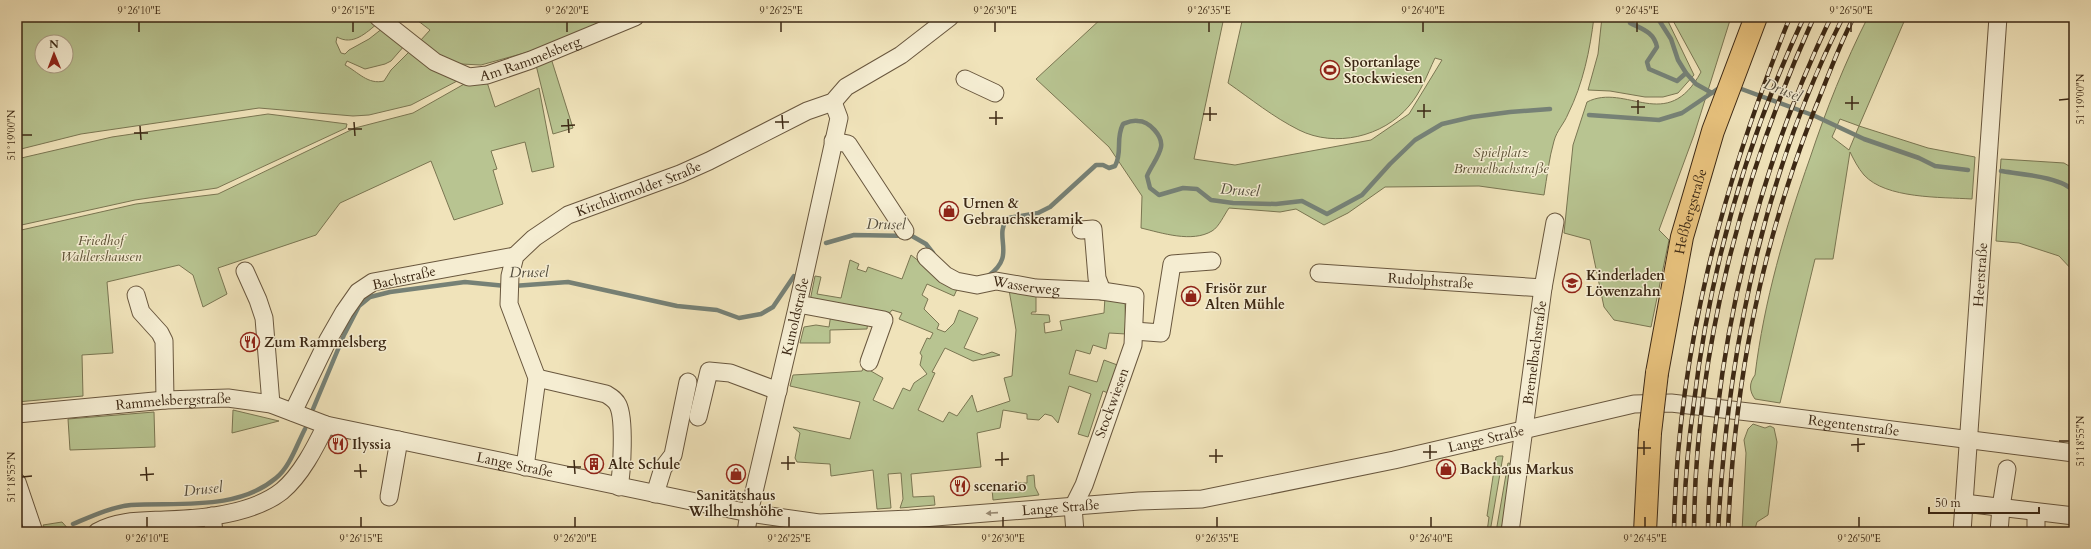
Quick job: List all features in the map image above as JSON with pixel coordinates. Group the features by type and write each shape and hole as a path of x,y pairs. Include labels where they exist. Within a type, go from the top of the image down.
{"main road":[{"name":"Heßbergstraße","path":"1645,532 1650,433 1657,374 1682,237 1713,131 1756,17"}],"street":[{"name":"Am Rammelsberg","path":"378,17 435,62 469,77 488,75 531,60 635,17"},
{"name":"Kirchditmolder Straße","path":"515,256 534,238 568,215 686,171 807,111 833,102 846,87 901,55 950,17"},
{"name":"Heerstraße","path":"1962,532 1998,17"},
{"path":"965,79 995,93"},
{"name":"Kunoldstraße","path":"746,532 749,513 798,304 839,118 833,102"},
{"path":"833,141 848,144 905,231"},
{"name":"Bremelbachstraße","path":"1510,532 1543,288 1555,222"},
{"path":"1081,230 1093,229 1097,278 1102,291"},
{"path":"515,256 510,276 509,304 537,378 525,467"},
{"name":"Bachstraße","path":"293,412 328,340 358,292 373,282 515,256"},
{"name":"Wasserweg","path":"926,257 945,274 956,281 977,285 996,281 1036,288 1102,291 1135,296"},
{"path":"1134,331 1161,333 1172,264 1212,261"},
{"path":"245,271 264,318 271,404"},
{"name":"Rudolphstraße","path":"1319,273 1543,288"},
{"path":"136,295 141,312 160,333 164,341 165,400"},
{"name":"Stockwiesen","path":"1073,507 1084,485 1134,345 1135,296"},
{"path":"798,304 884,320 869,362"},
{"path":"698,417 709,371 730,373 778,391"},
{"path":"537,378 606,394 614,398 618,406 620,420 622,470 619,487"},
{"path":"655,494 663,468 673,455 688,382"},
{"name":"Rammelsbergstraße","path":"17,414 165,400 228,398 271,404 326,426"},
{"name":"Regentenstraße","path":"1634,404 1679,404 2074,453"},
{"name":"Lange Straße","path":"326,426 749,513 819,523 910,519 1139,501 1206,498 1394,460 1634,404"},
{"path":"97,532 106,526 139,521 190,519 213,524 282,491 305,462 326,426"},
{"path":"390,497 399,440"},
{"path":"1999,532 2007,469"},
{"path":"18,486 34,532"},
{"path":"1964,503 2074,516"},
{"path":"1073,507 1075,532"},
{"path":"2036,512 2036,532"}],"green space":[{"path":"17,17 372,17 378,23 359,37 348,40 337,37 336,42 341,53 345,54 383,28 405,45 391,61 385,64 365,69 347,61 345,65 368,80 378,82 384,81 391,70 411,50 461,79 411,105 369,115 353,116 259,108 81,134 17,150"},
{"path":"413,17 626,17 557,44 481,65 461,64 457,67 443,59 420,41 430,30"},
{"name":"Spielplatz Bremelbachstraße","path":"1103,17 1224,17 1194,159 1235,165 1371,140 1409,114 1442,60 1435,58 1424,83 1413,101 1398,117 1386,125 1372,132 1358,136 1328,138 1313,135 1299,130 1262,108 1228,83 1243,17 1594,17 1582,79 1573,103 1554,141 1549,161 1544,195 1479,186 1385,187 1348,213 1324,225 1296,209 1280,212 1229,208 1215,229 1204,235 1186,237 1141,228 1142,196 1109,147 1036,79"},
{"path":"1602,17 1666,17 1694,75 1678,93 1663,97 1645,97 1610,91 1588,90 1598,54"},
{"path":"1671,17 1731,17 1694,135 1659,230 1669,240 1651,327 1614,320 1604,307 1590,240 1564,233 1573,145 1587,102 1602,98 1616,98 1660,104 1674,100 1688,91 1701,72"},
{"path":"1868,17 1906,17 1859,126 1928,148 1975,157 1972,199 1930,197 1900,193 1886,189 1874,183 1864,175 1850,152 1833,259 1815,259 1780,403 1755,399 1751,390 1751,384 1755,375 1764,320 1776,265 1801,185 1836,86","holes":["1840,119 1859,126 1849,150 1832,137"]},
{"path":"550,55 573,128 553,134 535,61"},
{"name":"Friedhof Wahlershausen","path":"486,79 495,107 539,88 554,167 532,172 525,142 491,151 497,169 493,170 503,204 454,220 431,161 340,203 316,235 218,268 227,294 203,307 193,275 179,265 107,282 113,353 82,355 83,396 17,402 17,231 136,204 218,194 355,128 413,113 466,83"},
{"path":"268,114 347,124 346,128 217,188 135,200 17,226 17,159 112,137"},
{"path":"2001,159 2064,163 2074,169 2074,272 2059,256 2019,243 1996,241"},
{"path":"911,255 942,279 958,287 954,296 927,284 922,295 928,299 924,309 939,324 937,329 945,332 954,323 959,310 978,318 964,348 983,355 992,352 1000,355 973,361 945,348 932,372 935,373 918,410 943,422 949,412 957,416 972,395 977,412 1010,401 1004,378 1012,376 1016,330 1009,290 1036,295 1036,312 1032,312 1031,314 1049,315 1050,322 1044,323 1045,333 1062,330 1060,321 1104,313 1105,297 1125,303 1126,334 1109,333 1106,349 1093,345 1090,354 1076,350 1069,374 1097,382 1104,360 1120,366 1108,393 1103,391 1088,437 1078,434 1091,394 1069,386 1058,423 1052,416 1045,414 1039,420 1027,419 1027,414 1003,410 1000,428 977,433 981,467 911,474 913,497 934,496 935,505 900,508 903,499 901,473 888,474 891,508 877,509 873,470 831,476 830,464 797,462 795,458 800,433 793,427 850,439 860,402 790,386 793,375 862,371 864,367 883,378 873,400 893,409 903,388 910,391 914,383 927,374 920,365 922,356 920,353 927,338 930,339 933,333 899,319 902,313 892,310 888,315 810,301 815,276 821,277 817,294 841,298 850,260 859,264 857,269 866,272 868,267 902,279"},
{"path":"831,314 868,320 867,329 830,330 830,343 800,343 804,327 816,325 829,327"},
{"path":"233,410 279,421 232,433"},
{"path":"154,412 155,447 70,450 68,419"},
{"path":"1753,424 1765,428 1770,426 1774,428 1777,442 1768,515 1757,522 1754,532 1742,532 1746,453 1744,440 1748,429"},
{"path":"1503,456 1490,532 1487,532 1489,517 1487,516 1496,457"},
{"path":"1508,463 1513,464 1501,532 1496,532"},
{"path":"1034,475 1035,487 1039,495 993,500 992,489 1017,487 1017,483 1027,483 1027,476"},
{"path":"62,522 71,532 45,529 43,525"}],"waterway":[{"path":"1629,17 1630,23 1650,34 1657,47 1647,62 1649,69 1677,81 1686,73"},
{"path":"1657,17 1671,39 1678,60 1686,73 1696,84 1712,93"},
{"name":"Drusel","path":"1589,115 1659,120 1682,113 1722,86"},
{"name":"Drusel","path":"1736,87 1815,116 1864,139 1919,158 1935,166 1968,170"},
{"name":"Drusel","path":"988,276 1002,261 1002,232 1008,218 1038,213 1050,207 1096,165 1103,165 1109,168 1115,166 1121,130 1123,124 1130,121 1138,121 1151,126 1160,138 1160,151 1147,176 1150,188 1159,195 1183,188 1197,189 1211,200 1233,203 1276,204 1302,201 1327,214 1362,195 1390,164 1415,140 1442,124 1472,117 1550,109"},
{"name":"Drusel","path":"2001,171 2051,180 2069,187 2074,192"},
{"name":"Drusel","path":"826,243 854,235 912,236 926,244 933,253"},
{"name":"Drusel","path":"513,286 568,282 677,306 717,310 739,318 761,314 773,307 794,276"},
{"name":"Drusel","path":"313,409 344,335 359,306 370,297 390,292 465,282 506,286"},
{"name":"Drusel","path":"73,524 102,512 124,506 206,503 244,496 260,489 281,473 289,462 305,429"}],"railway":[{"path":"1674,532 1677,465 1684,399 1694,334 1708,269 1744,142 1790,17"},
{"path":"1684,532 1688,451 1692,418 1701,352 1721,254 1748,157 1765,110 1804,17"},
{"path":"1694,532 1696,465 1703,399 1713,333 1727,268 1744,204 1765,140 1788,78 1814,17"},
{"path":"1708,532 1713,443 1724,362 1744,261 1773,161 1790,112 1831,17"},
{"path":"1718,532 1730,399 1740,333 1754,268 1770,203 1791,140 1815,78 1843,17"},
{"path":"1728,532 1736,423 1753,318 1765,266 1795,163 1814,111 1854,17"}],"place":[{"name":"Sportanlage Stockwiesen","path":"1330,70"},
{"name":"Urnen & Gebrauchskeramik","path":"949,211"},
{"name":"Kinderladen Löwenzahn","path":"1572,283"},
{"name":"Frisör zur Alten Mühle","path":"1191,296"},
{"name":"Zum Rammelsberg","path":"250,342"},
{"name":"Ilyssia","path":"338,444"},
{"name":"Alte Schule","path":"594,464"},
{"name":"Backhaus Markus","path":"1446,469"},
{"name":"Sanitätshaus Wilhelmshöhe","path":"736,474"},
{"name":"scenario","path":"960,486"}]}
